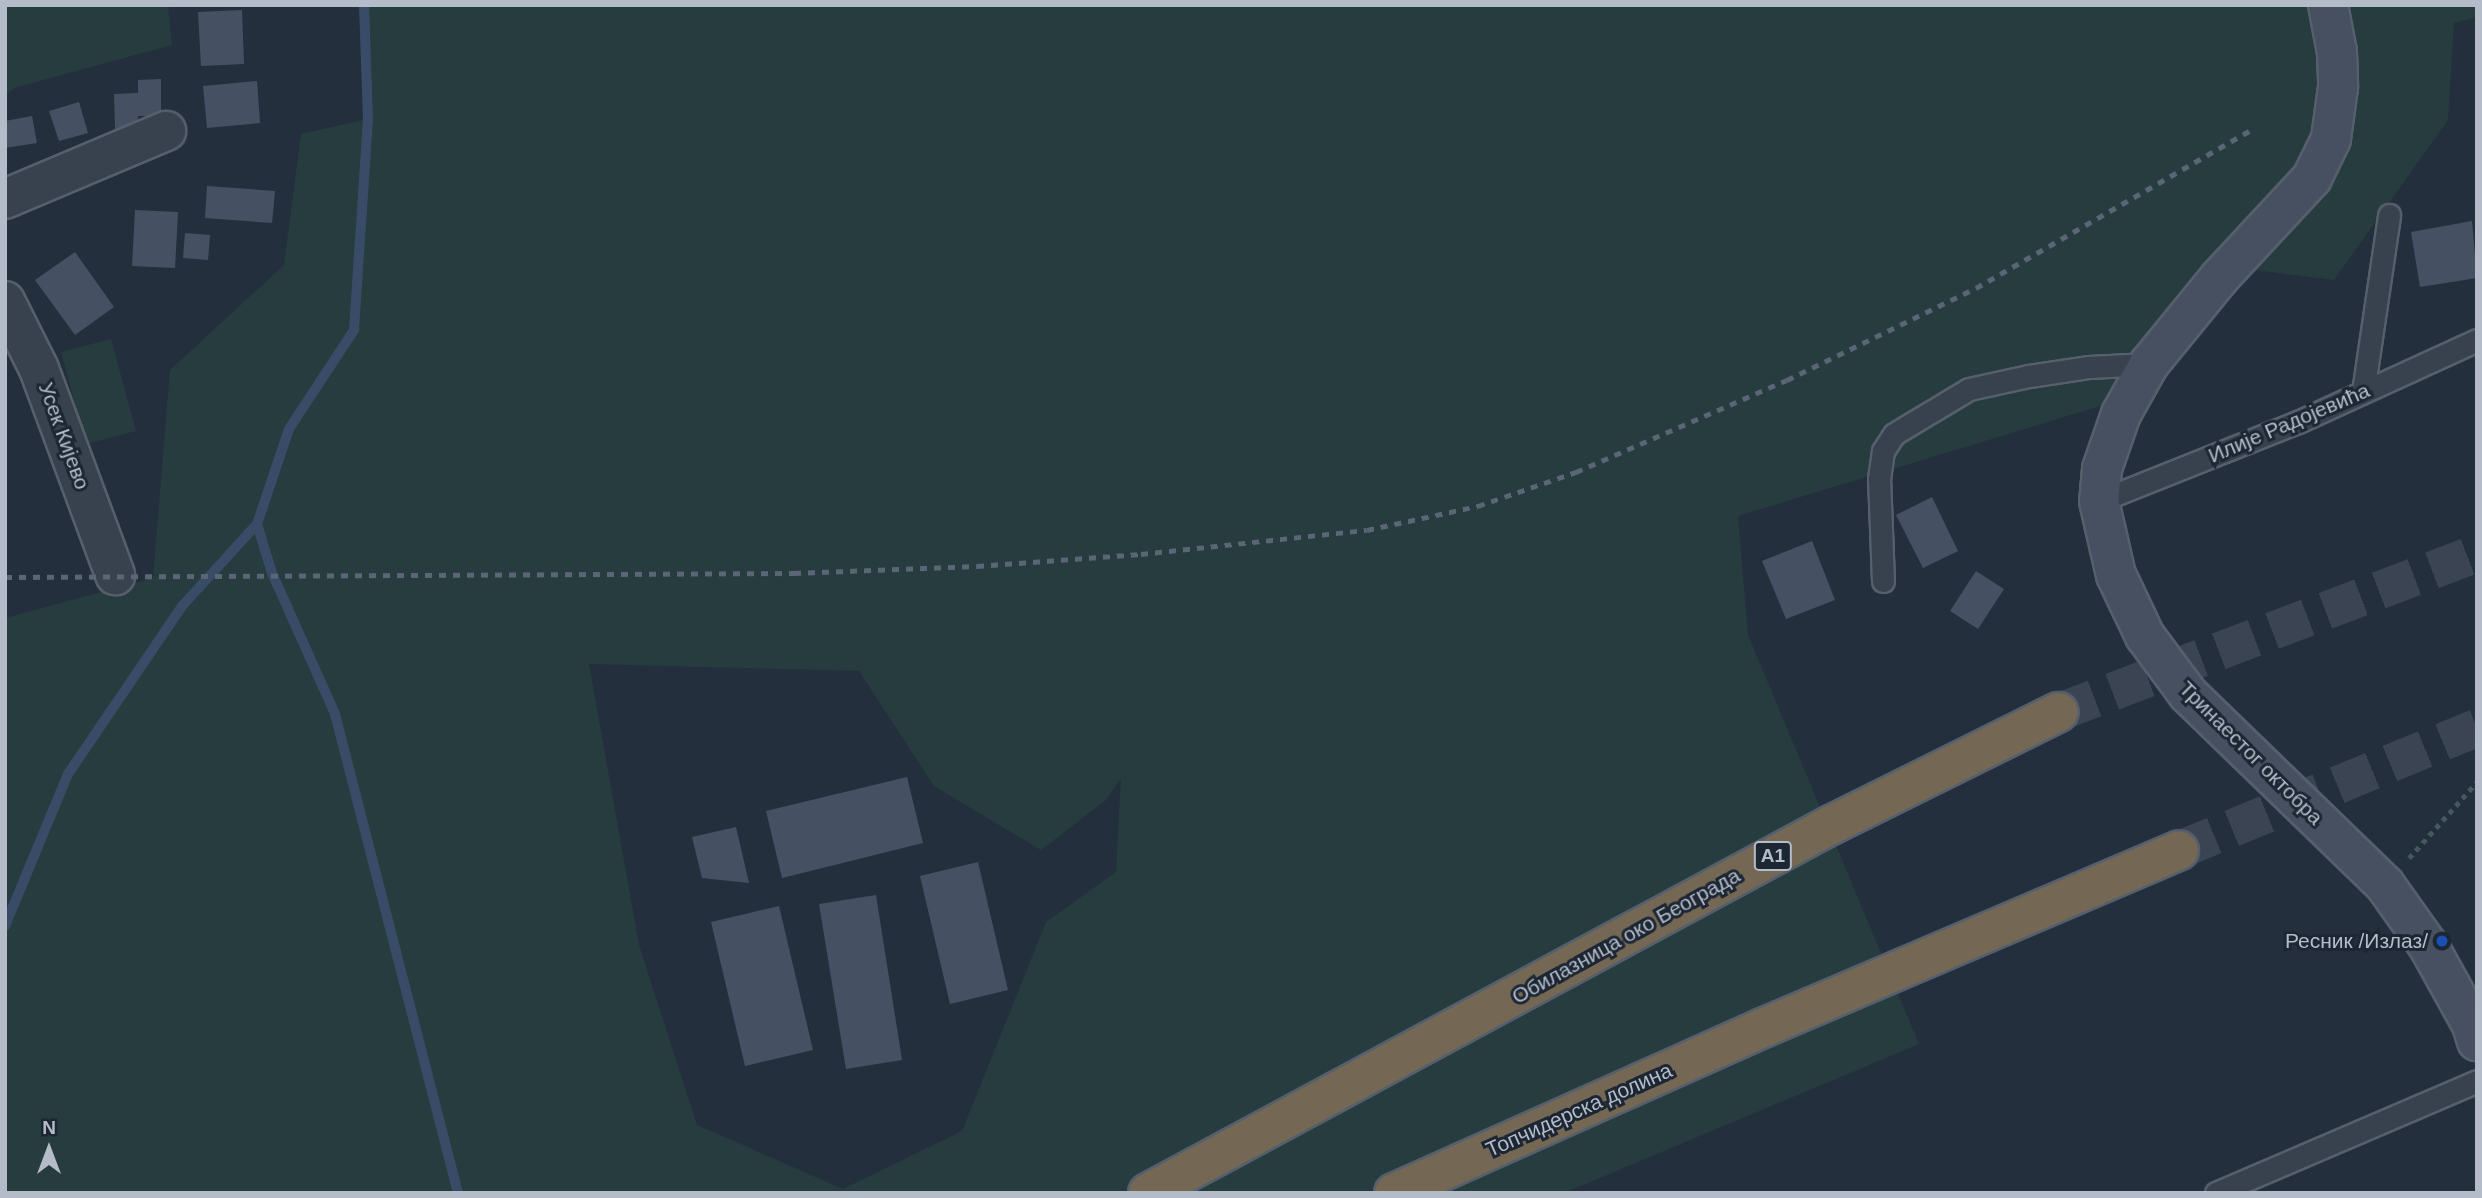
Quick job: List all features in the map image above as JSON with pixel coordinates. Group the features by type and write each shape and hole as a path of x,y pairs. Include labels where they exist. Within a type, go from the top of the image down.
{"highway":[{"name":"Обилазница око Београда","path":"1148,1193 1831,825 2059,712"},
{"name":"Топчидерска долина","path":"1394,1193 1765,1027 2179,850"}],"street":[{"name":"Тринаестог октобра","path":"2328,5 2337,52 2339,87 2331,139 2312,178 2220,277 2149,364 2121,414 2102,470 2099,501 2116,575 2145,636 2188,694 2385,885 2429,947 2475,1030"},
{"path":"5,199 166,131"},
{"name":"Усек Кијево","path":"5,301 39,369 115,575"}],"lane":[{"path":"2363,393 2389,215"},
{"name":"Илије Радојевића","path":"2099,501 2363,393 2477,340"},
{"path":"1883,581 1879,479 1883,451 1894,434 1969,389 2089,367 2149,364"},
{"path":"2216,1193 2477,1081"}],"path":[{"path":"2385,885 2477,782"}],"green space":[{"path":"5,5 168,5 172,45 14,88 5,96"},
{"path":"364,5 2477,5 2477,17 2454,23 2448,120 2334,280 2230,267 2130,397 1738,516 1748,635 1919,1044 1564,1193 5,1193 5,618 153,578 170,370 284,265 301,134 368,119","holes":["589,664 859,671 934,786 1041,850 1106,800 1121,778 1116,872 1046,922 962,1131 843,1189 697,1125 639,945"]},
{"path":"111,339 136,431 86,444 61,352"}],"building":[{"path":"242,10 244,64 201,66 198,12"},
{"path":"161,79 161,116 138,116 138,129 115,129 114,94 138,93 138,80"},
{"path":"257,81 260,123 207,128 203,86"},
{"path":"79,102 88,133 59,141 49,111"},
{"path":"32,116 37,143 5,148 5,121"},
{"path":"207,186 275,191 272,223 205,218"},
{"path":"135,210 178,212 175,268 132,266"},
{"path":"2472,221 2477,278 2420,287 2411,232"},
{"path":"185,233 210,235 208,260 183,258"},
{"path":"75,252 114,307 75,335 35,280"},
{"path":"1932,497 1958,551 1923,568 1896,515"},
{"path":"1812,541 1835,600 1786,619 1762,561"},
{"path":"1976,571 2004,589 1978,629 1950,611"},
{"path":"907,777 923,843 782,878 766,811"},
{"path":"736,827 749,883 702,878 692,837"},
{"path":"978,862 1008,990 950,1004 920,876"},
{"path":"876,895 902,1060 846,1069 819,904"},
{"path":"779,906 813,1050 745,1066 711,922"}],"waterway":[{"path":"364,5 368,119 354,330 289,429 257,524 272,573 335,714 458,1193"},
{"path":"5,926 68,774 183,605 257,524"}],"tunnel":[{"path":"2059,712 2477,553"},
{"path":"2179,850 2477,728"}],"railway":[{"path":"5,577 794,573 977,566 1141,554 1367,530 1478,506 1576,472 1787,380 1976,288 2252,129"}],"place":[{"name":"Ресник /Излаз/","path":"2442,941"}]}
